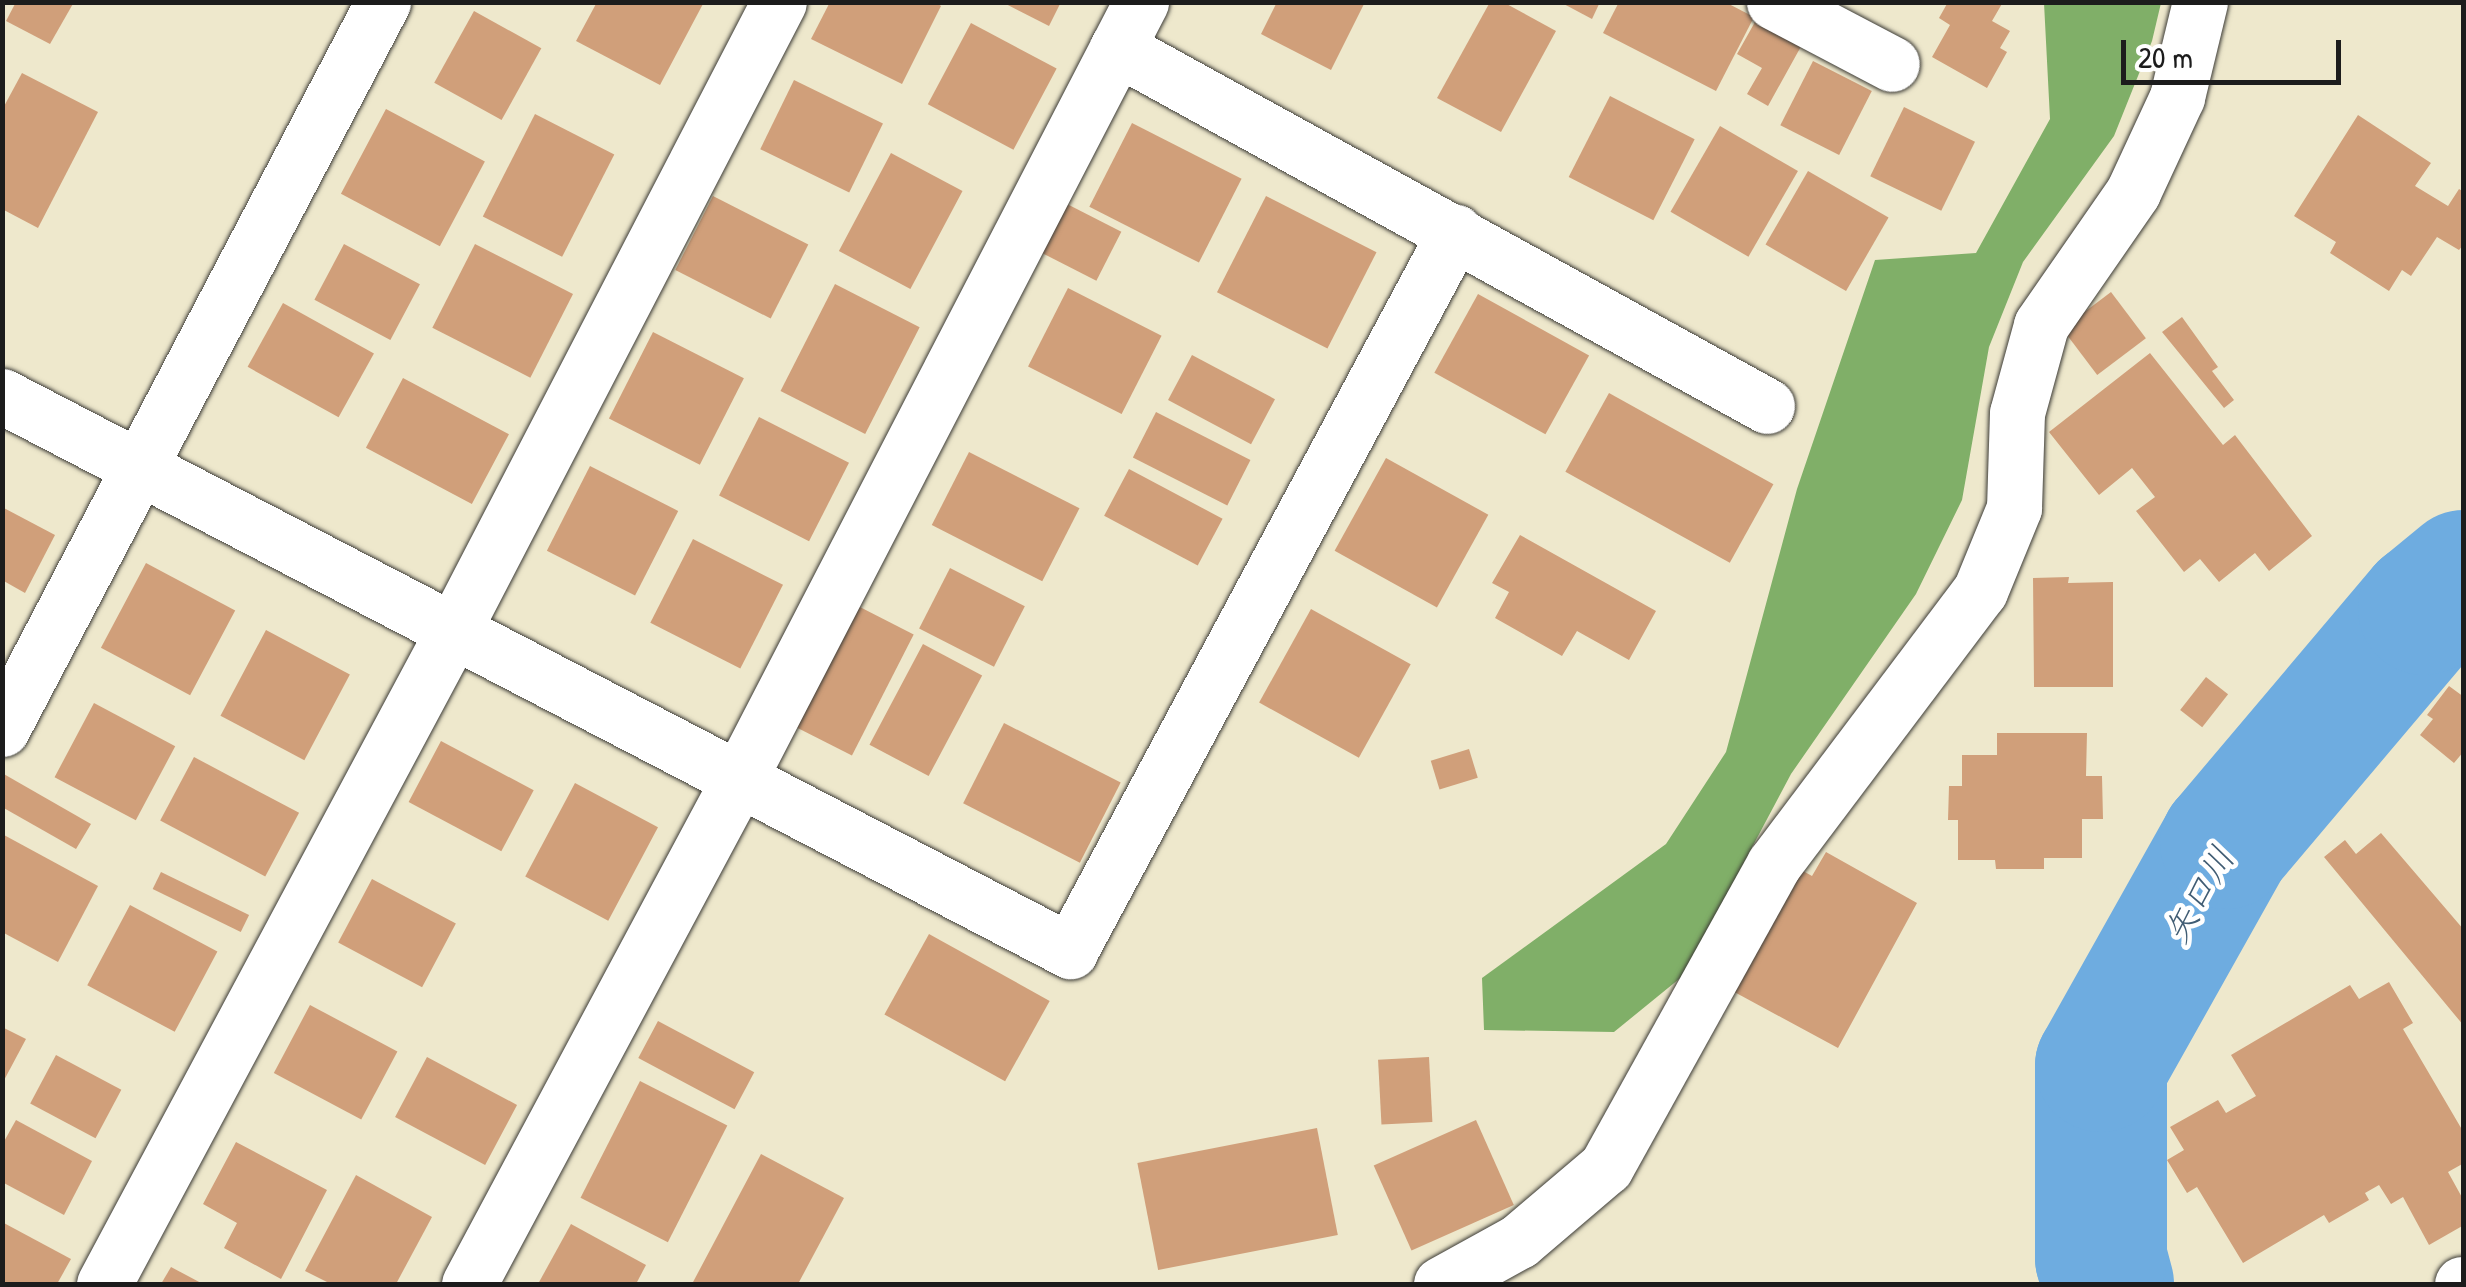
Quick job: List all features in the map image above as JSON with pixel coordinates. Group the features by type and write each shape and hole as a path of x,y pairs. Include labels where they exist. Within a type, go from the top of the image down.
{"street":[{"path":"2,729 383,2"},
{"path":"104,1284 453,631 779,2"},
{"path":"1774,2 1892,64"},
{"path":"1441,1284 1519,1241 1606,1166 1774,864 1980,590 2014,508 2017,414 2041,326 2133,192 2177,97 2200,2"},
{"path":"469,1284 738,779 1129,25 1455,232 1767,406"},
{"path":"2,396 1070,950 1455,232"}],"green space":[{"path":"2044,3 2161,3 2152,41 2114,136 2023,262 1989,347 1962,500 1916,594 1791,774 1684,975 1614,1032 1484,1030 1482,978 1666,844 1726,752 1797,489 1875,260 1976,253 2050,119"}],"building":[{"path":"16,2 74,2 50,44 6,21"},
{"path":"597,2 704,2 660,85 576,41"},
{"path":"830,2 935,2 941,6 902,84 811,39"},
{"path":"1002,2 1061,2 1049,26"},
{"path":"1277,2 1365,2 1331,70 1261,34"},
{"path":"1490,2 1503,2 1556,31 1501,132 1437,98"},
{"path":"1560,2 1600,2 1592,19"},
{"path":"1619,2 1725,2 1754,17 1716,91 1603,33"},
{"path":"1948,2 2003,2 1992,21 2010,31 2000,48 2007,52 1987,88 1932,57 1950,25 1939,18"},
{"path":"1764,6 1809,32 1768,106 1747,94 1762,68 1737,54"},
{"path":"474,11 541,48 502,120 434,83"},
{"path":"971,23 1057,69 1013,150 928,104"},
{"path":"1813,61 1872,91 1839,155 1780,125"},
{"path":"22,73 98,112 38,228 2,209 2,110"},
{"path":"794,80 883,123 849,193 760,149"},
{"path":"1610,96 1695,139 1653,220 1569,177"},
{"path":"1904,107 1975,142 1941,211 1870,176"},
{"path":"386,109 485,162 440,246 341,194"},
{"path":"535,114 614,154 562,257 483,216"},
{"path":"2358,115 2431,163 2415,186 2448,206 2459,189 2464,192 2464,244 2459,250 2437,237 2411,276 2402,270 2389,291 2330,253 2336,242 2294,216"},
{"path":"1132,123 1242,179 1199,263 1089,207"},
{"path":"1720,126 1798,171 1748,257 1670,212"},
{"path":"891,153 963,191 910,289 839,251"},
{"path":"1808,171 1889,218 1846,291 1766,245"},
{"path":"713,196 808,245 771,319 675,270"},
{"path":"1266,196 1376,252 1327,349 1217,292"},
{"path":"1067,204 1121,232 1096,281 1042,253"},
{"path":"344,244 420,284 390,340 314,300"},
{"path":"475,244 573,294 530,378 432,328"},
{"path":"835,284 920,327 865,434 781,391"},
{"path":"1068,288 1162,336 1122,414 1028,366"},
{"path":"2111,292 2146,338 2097,375 2062,329"},
{"path":"1478,294 1589,356 1545,434 1434,373"},
{"path":"283,303 374,353 339,417 248,367"},
{"path":"2182,317 2218,367 2212,371 2234,400 2224,408 2162,332"},
{"path":"653,332 744,378 700,465 609,418"},
{"path":"2150,353 2223,445 2235,435 2312,536 2269,571 2255,553 2219,582 2200,559 2184,572 2136,511 2155,497 2132,468 2099,495 2049,432"},
{"path":"1192,355 1275,399 1251,444 1168,400"},
{"path":"403,378 509,434 472,504 366,448"},
{"path":"1609,393 1773,484 1730,563 1565,472"},
{"path":"1156,412 1250,460 1227,506 1133,457"},
{"path":"759,417 849,463 809,541 719,495"},
{"path":"969,452 1079,508 1042,581 932,525"},
{"path":"1386,458 1488,515 1437,607 1335,551"},
{"path":"590,466 678,511 635,596 547,551"},
{"path":"1129,469 1223,519 1198,566 1104,516"},
{"path":"2,507 55,535 25,593 2,580"},
{"path":"1520,535 1656,611 1629,660 1577,631 1562,656 1495,618 1509,592 1492,583"},
{"path":"693,539 783,585 740,669 650,623"},
{"path":"146,563 235,610 190,695 101,648"},
{"path":"950,568 1025,606 994,667 919,629"},
{"path":"2069,577 2068,583 2113,582 2113,687 2034,687 2033,578"},
{"path":"854,604 914,634 852,756 792,725"},
{"path":"1311,609 1411,664 1359,758 1259,703"},
{"path":"266,630 350,675 304,760 220,716"},
{"path":"923,644 982,675 929,776 869,745"},
{"path":"2206,677 2228,694 2202,727 2180,710"},
{"path":"2449,686 2464,697 2464,751 2454,763 2420,735 2433,719 2427,715"},
{"path":"94,703 175,746 136,820 55,777"},
{"path":"1004,723 1121,782 1080,863 963,803"},
{"path":"1997,733 2087,733 2086,776 2102,776 2103,819 2082,819 2082,858 2044,858 2044,869 1996,869 1995,860 1958,860 1958,820 1948,820 1949,786 1962,786 1962,755 1997,755"},
{"path":"441,741 534,790 501,851 409,802"},
{"path":"1469,749 1478,778 1440,789 1431,761"},
{"path":"194,757 299,813 265,876 160,821"},
{"path":"2,773 91,824 76,849 2,807"},
{"path":"575,783 658,827 608,921 525,877"},
{"path":"2381,833 2464,930 2464,1026 2324,857 2345,840 2356,854"},
{"path":"4,835 98,886 58,962 2,932"},
{"path":"1826,852 1917,903 1838,1048 1727,988 1794,866 1812,876"},
{"path":"161,872 249,915 241,932 153,889"},
{"path":"372,879 456,924 422,987 338,943"},
{"path":"130,905 217,951 175,1032 87,985"},
{"path":"929,934 1050,1001 1005,1081 884,1014"},
{"path":"2389,982 2413,1023 2403,1029 2464,1133 2464,1163 2448,1172 2464,1201 2464,1225 2429,1245 2403,1197 2391,1204 2379,1185 2365,1193 2369,1200 2329,1223 2324,1215 2243,1263 2197,1187 2187,1193 2167,1160 2184,1150 2170,1127 2218,1100 2226,1113 2256,1096 2231,1055 2350,985 2359,999"},
{"path":"310,1005 397,1051 361,1119 274,1073"},
{"path":"658,1021 754,1072 735,1109 638,1058"},
{"path":"2,1027 26,1039 2,1084"},
{"path":"56,1055 121,1090 96,1138 30,1104"},
{"path":"427,1057 517,1105 485,1165 395,1117"},
{"path":"1429,1057 1432,1122 1381,1125 1378,1060"},
{"path":"640,1081 727,1125 668,1242 581,1198"},
{"path":"16,1120 92,1161 64,1215 2,1182 2,1145"},
{"path":"1476,1120 1514,1205 1412,1251 1374,1166"},
{"path":"1317,1128 1338,1235 1158,1270 1137,1163"},
{"path":"236,1142 327,1190 281,1279 224,1248 237,1223 203,1204"},
{"path":"761,1154 844,1198 798,1284 692,1284"},
{"path":"356,1175 432,1217 396,1284 331,1284 305,1271"},
{"path":"2,1222 71,1259 57,1284 2,1284"},
{"path":"571,1224 646,1265 636,1284 538,1284"},
{"path":"171,1267 203,1284 161,1284"}],"waterway":[{"name":"矢口川","path":"2108,1284 2101,1258 2101,1066 2226,843 2424,609 2464,576"}]}
